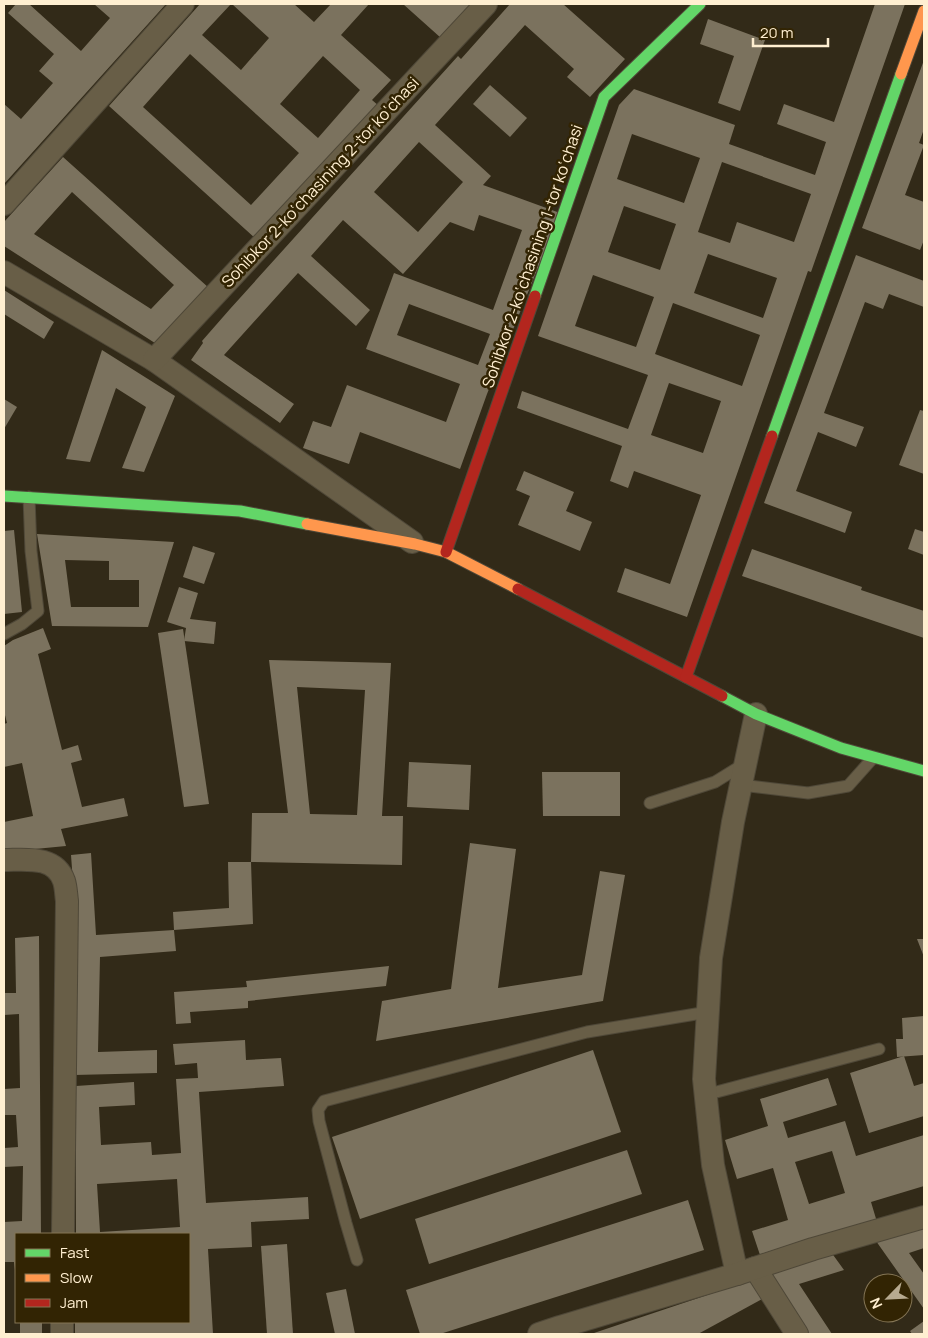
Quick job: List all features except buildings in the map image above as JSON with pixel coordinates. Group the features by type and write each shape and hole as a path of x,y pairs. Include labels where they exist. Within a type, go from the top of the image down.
{"street":[{"path":"4,204 183,4"},
{"name":"Sohibkor 2-ko‘chasining 2-tor ko‘chasi","path":"154,360 486,4"},
{"name":"Sohibkor 2-ko‘chasining 1-tor ko‘chasi","path":"446,552 604,97 700,4"},
{"path":"686,677 924,11"},
{"path":"4,272 154,360 415,544"},
{"path":"4,496 240,511 415,544 446,552 756,714 841,748 924,771"},
{"path":"756,714 733,822 710,958 704,1079 705,1095 713,1165 746,1271 798,1334"},
{"path":"4,860 40,860 54,865 64,880 67,901 64,1233"},
{"path":"539,1334 562,1330 813,1249 924,1217"}],"lane":[{"path":"4,634 22,624 38,611 31,551 29,498"},
{"path":"650,803 743,774 808,793 848,786 874,757"},
{"path":"357,1260 319,1121 318,1110 324,1101 587,1032 708,1012"},
{"path":"705,1095 879,1049"}],"traffic: fast":[{"path":"535,296 604,97 700,4"},
{"path":"772,436 901,74"},
{"path":"4,496 240,511 307,524"},
{"path":"722,696 756,714 841,748 924,771"}],"traffic: slow":[{"path":"901,74 924,11"},
{"path":"307,524 415,544 446,552 518,589"}],"traffic: jam":[{"path":"446,552 535,296"},
{"path":"686,677 772,436"},
{"path":"518,589 722,696"}]}
